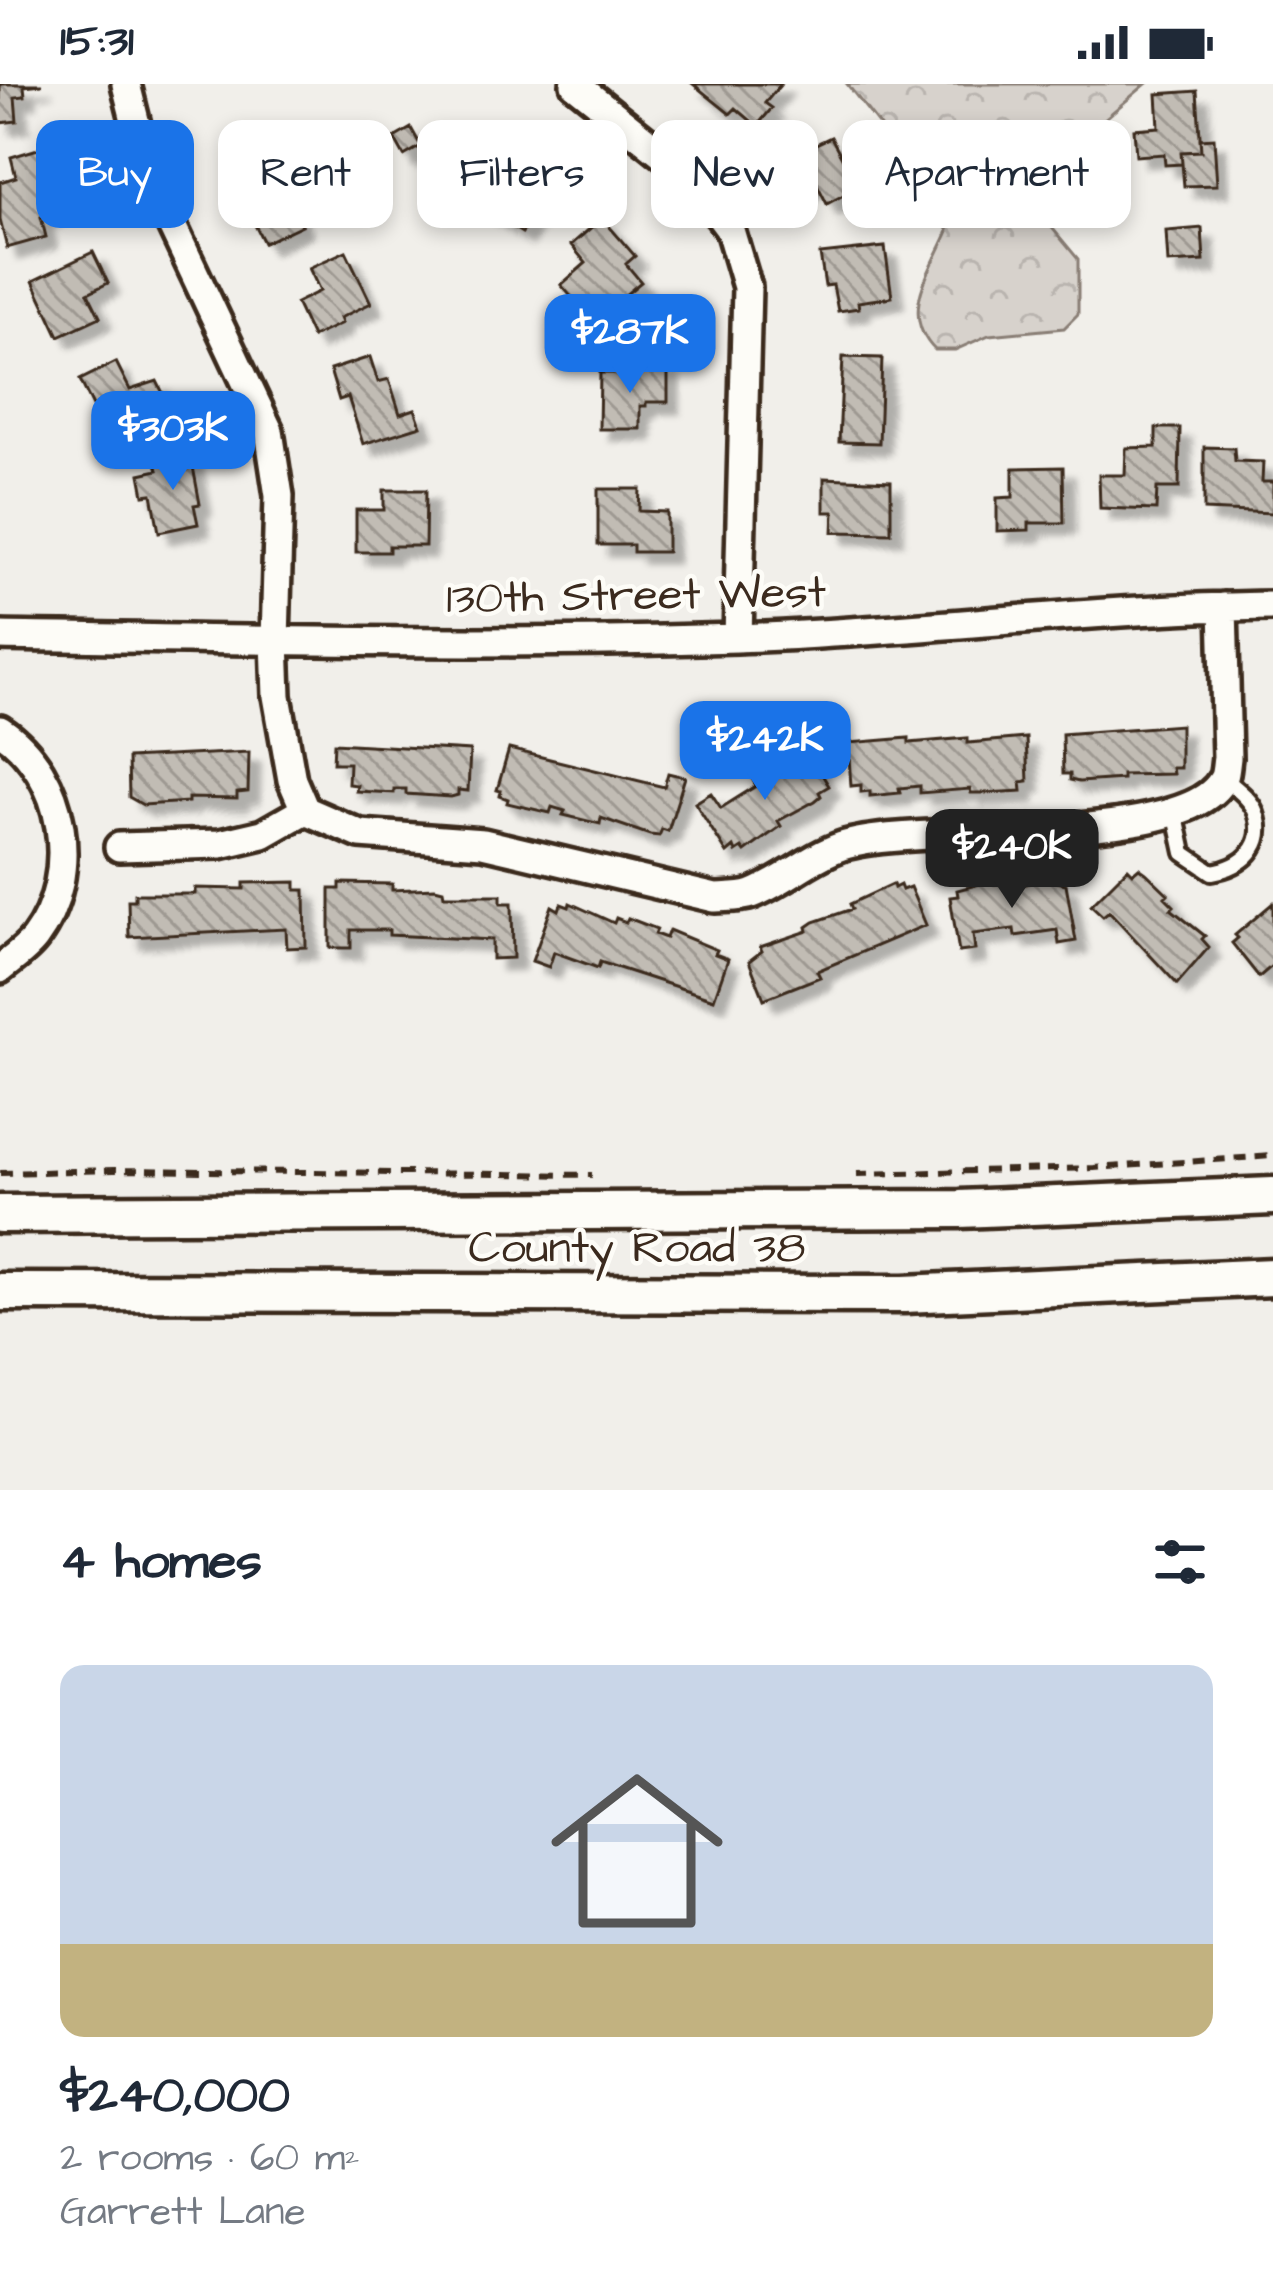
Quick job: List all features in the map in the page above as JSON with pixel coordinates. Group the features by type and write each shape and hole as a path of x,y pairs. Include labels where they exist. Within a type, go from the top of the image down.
{"main road":[{"name":"County Road 38","path":"0,1214 960,1209 1273,1196"},
{"name":"County Road 38","path":"0,1292 904,1294 1273,1277"}],"street":[{"path":"126,84 149,177 269,431 279,496 277,696 292,780 305,810 361,834 483,842 715,898 749,895 841,846 910,835 1119,824 1175,811 1214,789 1223,777 1227,758 1223,607"},
{"path":"574,84 689,176 730,230 747,287 738,638"},
{"name":"130th Street West","path":"0,636 274,641 738,638 1273,606"},
{"path":"0,730 26,752 44,781 61,828 62,854 50,910 34,940 0,969"},
{"path":"118,847 220,844 263,834 305,810"}],"lane":[{"path":"1175,811 1184,853 1212,872 1232,869 1252,854 1259,838 1256,811 1223,777"}],"path":[{"path":"841,1174 1094,1168 1273,1156"},
{"path":"0,1173 612,1175"}],"green space":[{"path":"847,84 1146,84 1103,120 875,120"},
{"path":"1052,228 1078,259 1078,314 1064,328 989,335 955,350 935,350 924,336 918,307 948,231"}],"building":[{"path":"0,84 42,84 24,86 25,96 15,97 17,121 0,123"},
{"path":"693,84 781,84 765,103 772,108 762,120 750,120 736,108 730,114"},
{"path":"1197,91 1201,151 1181,152 1182,164 1165,165 1164,154 1136,156 1134,129 1159,127 1157,94"},
{"path":"411,128 417,148 404,156 394,138"},
{"path":"831,137 842,157 842,196 827,204 818,186 818,143"},
{"path":"1214,138 1217,185 1184,186 1181,152 1201,151 1200,139"},
{"path":"36,150 36,228 44,228 46,237 7,248 0,220 0,182 16,177 11,157"},
{"path":"256,228 296,228 264,243"},
{"path":"591,228 611,228 635,256 626,264 641,282 624,296 635,308 617,323 607,312 594,323 561,285 586,263 571,245"},
{"path":"1202,228 1204,261 1168,263 1166,231"},
{"path":"885,247 892,297 858,302 859,308 838,311 833,285 825,286 820,254"},
{"path":"346,251 371,303 312,337 296,303 320,291 309,268"},
{"path":"93,252 108,283 88,293 100,317 59,336 33,281"},
{"path":"370,357 378,382 389,379 400,414 415,409 421,426 363,444 348,397 339,400 330,370"},
{"path":"843,357 882,358 879,443 839,442"},
{"path":"116,362 130,390 157,381 172,411 108,437 80,380"},
{"path":"636,366 668,366 668,402 640,406 640,429 599,429 600,373 636,373"},
{"path":"1156,428 1180,428 1179,488 1157,488 1156,510 1100,508 1099,475 1125,475 1126,448 1156,447"},
{"path":"1204,447 1234,448 1235,461 1263,462 1262,482 1273,482 1273,513 1204,510"},
{"path":"191,456 200,504 194,505 198,524 159,532 152,494 144,495 140,474 158,470 156,463"},
{"path":"1063,467 1064,523 1029,523 1029,530 997,531 997,498 1013,497 1013,468"},
{"path":"824,478 891,481 891,533 833,532 834,512 824,512"},
{"path":"598,489 640,489 639,511 667,512 667,552 598,545"},
{"path":"384,490 426,490 425,546 356,552 356,510 384,510"},
{"path":"1180,725 1180,768 1172,768 1173,774 1079,782 1063,774 1062,734"},
{"path":"909,738 909,743 968,738 968,743 1026,738 1028,781 1021,782 1022,791 985,793 971,793 970,789 920,793 920,786 870,796 870,791 861,792 861,785 851,786 848,743"},
{"path":"334,743 470,751 468,791 458,790 451,797 406,794 406,789 356,791 357,785 348,784 349,763 333,763"},
{"path":"805,747 829,786 815,801 778,821 781,826 745,852 742,848 736,852 734,847 727,853 695,803 711,793 721,808 756,786 753,780"},
{"path":"509,749 664,787 668,773 685,777 668,831 650,835 601,818 600,824 563,815 565,811 552,807 550,813 507,803 497,790"},
{"path":"249,752 248,792 237,793 237,799 188,798 188,802 143,805 129,797 128,758"},
{"path":"1128,868 1146,873 1168,894 1171,909 1205,936 1202,939 1209,947 1177,984 1109,911 1103,916 1091,905"},
{"path":"1052,877 1066,884 1076,941 1059,944 1057,930 1015,936 1014,929 973,934 975,950 959,952 950,897 958,896 957,890 995,880 995,884 1010,882 1011,888"},
{"path":"296,882 296,890 305,890 306,947 287,948 286,929 129,937 128,900 135,900 135,894 195,894 195,888 244,889 244,883"},
{"path":"340,883 392,884 392,890 435,888 444,895 501,895 501,903 512,903 513,958 492,959 492,940 389,935 389,930 351,930 351,948 330,948 330,889 340,889"},
{"path":"893,884 902,890 910,887 926,925 764,999 749,961 762,951 760,947 808,931 814,922 852,909 850,904"},
{"path":"570,903 614,923 616,918 626,922 628,918 657,929 655,934 666,938 669,930 717,950 715,954 728,959 714,999 554,952 549,967 532,961 552,906 559,910 561,904 569,907"},
{"path":"1273,903 1273,965 1259,977 1232,943 1238,938 1235,935"}]}
